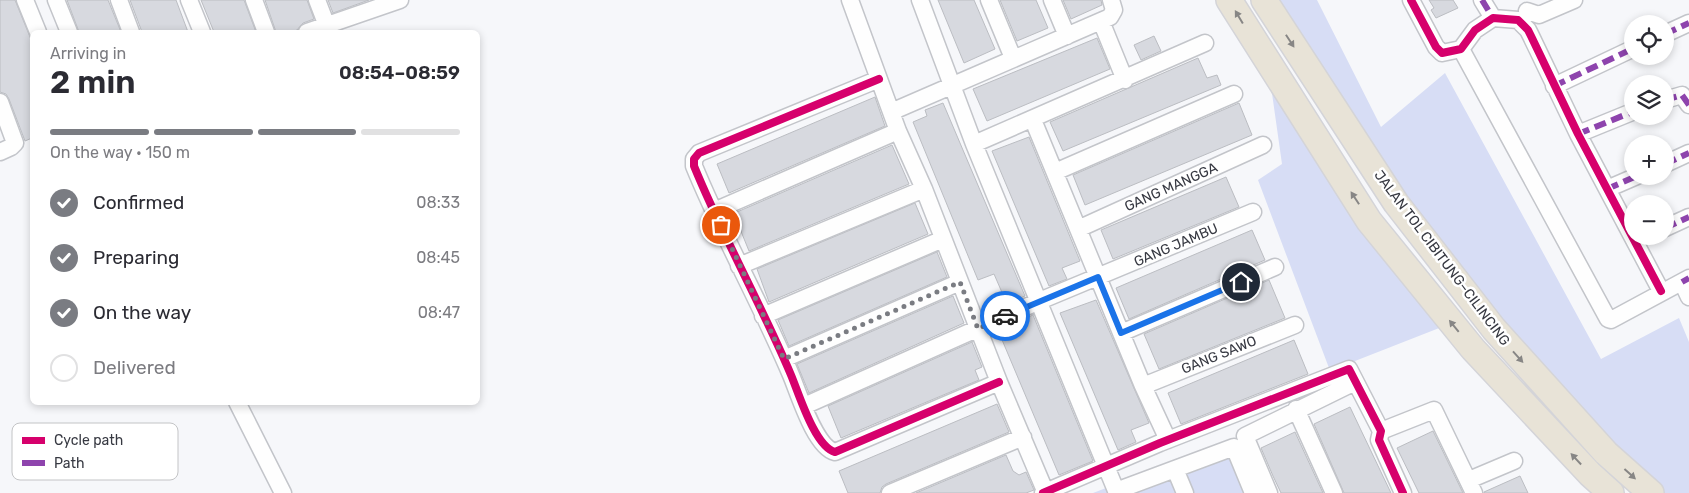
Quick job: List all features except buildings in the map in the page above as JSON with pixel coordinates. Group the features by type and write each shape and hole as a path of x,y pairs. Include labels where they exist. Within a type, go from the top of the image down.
{"highway":[{"name":"JALAN TOL CIBITUNG–CILINCING","path":"1229,0 1369,221 1472,349 1590,474 1611,493"},
{"name":"JALAN TOL CIBITUNG–CILINCING","path":"1264,0 1396,203 1494,329 1606,453 1651,493"}],"street":[{"path":"25,0 37,30"},
{"path":"56,0 68,30"},
{"path":"119,0 130,30"},
{"path":"190,0 201,30"},
{"path":"254,0 265,30"},
{"path":"317,0 327,26"},
{"path":"314,30 380,4 400,0"},
{"path":"850,0 898,131 924,189 999,382 1045,493 1105,465 1347,369 1351,369 1355,382 1381,431 1379,440 1403,493"},
{"path":"920,0 954,85 974,144 1117,492 1234,447 1253,493"},
{"path":"989,0 1013,58"},
{"path":"1052,0 1067,36"},
{"path":"891,112 1101,21 1114,13 1111,0"},
{"path":"1411,0 1439,50 1447,53 1460,49 1475,30 1493,18 1527,10 1539,15 1574,0"},
{"path":"1482,0 1493,18"},
{"path":"1527,10 1528,30 1554,86 1607,190 1624,214"},
{"path":"1101,21 1125,80"},
{"path":"1674,30 1689,23"},
{"path":"974,144 1125,80 1204,43"},
{"path":"1460,49 1605,316 1611,320 1661,291 1686,280 1689,297"},
{"path":"1554,86 1624,53"},
{"path":"879,79 699,153 694,159 694,166 823,444 835,452 999,382"},
{"path":"1054,172 1234,94"},
{"path":"1674,97 1682,95 1689,105"},
{"path":"0,102 15,143 12,147 0,152"},
{"path":"1578,134 1624,115"},
{"path":"1033,120 1143,386 1168,440"},
{"path":"714,211 898,131"},
{"name":"GANG MANGGA","path":"1078,229 1263,145"},
{"path":"1674,160 1689,153"},
{"path":"1607,190 1624,182"},
{"path":"739,266 924,189"},
{"name":"GANG JAMBU","path":"804,406 1038,302 1254,212"},
{"path":"1674,224 1689,217"},
{"path":"763,316 943,239"},
{"path":"1644,245 1661,291"},
{"path":"1121,333 1275,267"},
{"path":"784,359 960,282"},
{"name":"GANG SAWO","path":"1143,386 1295,325"},
{"path":"1269,493 1245,436 1355,382"},
{"path":"239,405 284,493"},
{"path":"1296,410 1334,493"},
{"path":"1381,431 1434,410 1472,487 1514,461"},
{"path":"890,493 1023,437"},
{"path":"1175,469 1185,493"}],"shaded area":[{"path":"1264,0 1317,0 1381,127 1445,73 1601,359 1679,318 1689,342 1689,493 1651,493 1494,329"},
{"path":"1268,65 1452,323 1355,361 1329,368 1258,180 1282,164"},
{"path":"1236,438 1259,493 1093,493"}],"marked path":[{"path":"1482,0 1493,18 1497,18"},
{"path":"1674,30 1689,23"},
{"path":"1554,86 1624,53"},
{"path":"1674,97 1682,95 1689,105"},
{"path":"1578,134 1624,115"},
{"path":"1674,160 1689,153"},
{"path":"1607,189 1624,182"},
{"path":"1674,224 1689,217"},
{"path":"1682,282 1689,278"}],"cycle path":[{"path":"1411,0 1436,47 1442,53 1461,49 1475,30 1493,18 1518,20 1528,30 1578,134 1661,291"},
{"path":"879,79 699,153 694,159 694,166 791,375 808,419 821,441 828,448 835,452 999,382"},
{"path":"1043,493 1160,443 1349,369 1381,431 1379,440 1403,493"}],"way so far":[{"path":"721,225 784,359 960,282 978,329 1005,316"}],"route":[{"path":"1005,316 1098,277 1121,333 1241,282"}]}
